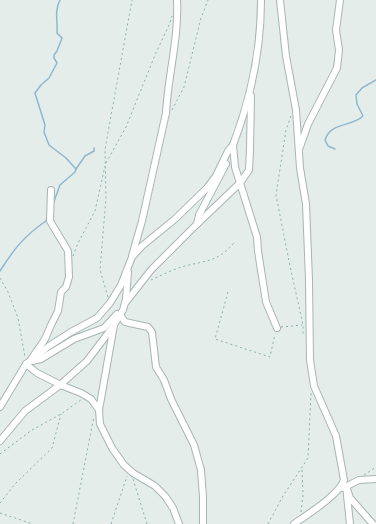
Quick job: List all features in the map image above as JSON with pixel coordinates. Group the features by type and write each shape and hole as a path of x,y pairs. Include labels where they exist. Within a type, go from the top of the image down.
{"street":[{"path":"0,441 25,411 60,385 86,361 120,315 126,299 128,273 142,221 166,113 177,26 177,0"},
{"path":"198,224 199,215 231,154 251,90 256,67 260,30 261,0"},
{"path":"280,0 286,56 295,106 300,168 306,204 310,360 314,386 336,436 344,480 342,487 316,509 294,524"},
{"path":"299,149 308,124 337,68 339,50 336,30 340,0"},
{"path":"28,362 41,359 74,339 104,328 113,319 151,270 240,183 248,170 250,149 251,90"},
{"path":"28,362 71,332 97,318 110,303 120,285 132,257 142,246 175,219 207,188 216,176 233,144"},
{"path":"233,144 235,167 257,237 266,302 276,328"},
{"path":"0,407 28,362 45,339 58,311 61,292 66,287 69,277 68,251 50,221 51,190"},
{"path":"120,315 124,322 148,327 152,332 156,367 164,380 194,444 201,470 203,524"},
{"path":"114,325 99,410 100,424 112,448 129,469 156,486 165,496 173,508 179,524"},
{"path":"28,362 37,373 60,385 82,393 91,399 99,410"},
{"path":"336,491 359,480 376,479"},
{"path":"346,486 350,524"},
{"path":"346,486 350,498 373,524"}],"path":[{"path":"110,303 100,270 106,198 105,149 132,0"},
{"path":"171,112 184,87 201,18 208,0"},
{"path":"73,256 78,243 95,211 105,164 126,128 172,15"},
{"path":"295,106 286,130 276,195 303,325 303,336"},
{"path":"141,284 185,266 208,262 225,253 234,243"},
{"path":"0,278 8,292 18,318 28,362"},
{"path":"228,292 215,340 270,357 276,328 303,325"},
{"path":"268,524 283,496 308,458 312,389"},
{"path":"0,454 32,430 61,414 86,396"},
{"path":"0,503 15,484 52,448 61,414"},
{"path":"74,524 94,416"},
{"path":"300,520 303,495 302,467"},
{"path":"111,524 129,469"},
{"path":"129,469 147,524"},
{"path":"0,513 34,524"}],"waterway":[{"path":"53,204 60,185 75,172 76,169 66,158 49,145 44,132 45,125 35,93 49,78 57,63 54,55 62,38 57,33 57,12 60,0"},
{"path":"335,149 328,146 325,140 328,134 336,127 353,122 363,116 357,104 356,95 362,88 376,80"},
{"path":"76,169 85,156 94,151 94,148"},
{"path":"0,271 20,243 46,221 47,218"}]}
